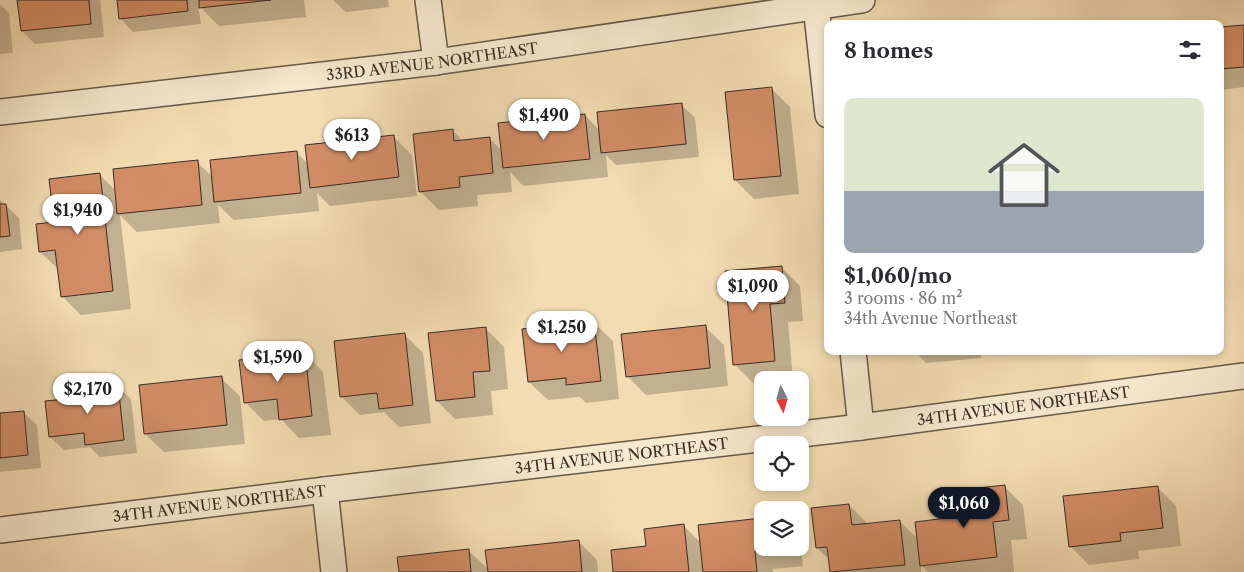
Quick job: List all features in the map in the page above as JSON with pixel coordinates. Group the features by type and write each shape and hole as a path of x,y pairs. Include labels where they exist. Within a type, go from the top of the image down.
{"street":[{"path":"428,0 436,62"},
{"name":"33RD AVENUE NORTHEAST","path":"0,112 436,62 862,0"},
{"path":"816,6 824,79"},
{"path":"853,355 861,427"},
{"name":"34TH AVENUE NORTHEAST","path":"0,530 861,427 1244,376"},
{"path":"325,490 334,572"}],"building":[{"path":"17,0 89,0 91,24 21,31"},
{"path":"117,0 187,0 188,11 119,19"},
{"path":"199,0 271,0 199,8"},
{"path":"1244,25 1244,67 1224,69 1224,27"},
{"path":"772,87 781,176 734,180 725,92"},
{"path":"682,103 686,144 601,153 597,112"},
{"path":"585,114 590,159 503,168 498,123"},
{"path":"453,129 454,141 490,137 493,173 459,177 460,187 419,192 413,134"},
{"path":"394,135 399,177 310,188 305,145"},
{"path":"297,151 301,193 214,202 210,160"},
{"path":"198,160 202,205 117,214 113,169"},
{"path":"100,173 113,291 61,297 55,250 39,252 36,224 54,222 49,179"},
{"path":"0,204 6,204 10,236 0,237"},
{"path":"782,266 785,303 770,304 775,361 733,365 725,271"},
{"path":"594,321 601,381 566,385 566,378 528,382 522,329"},
{"path":"706,325 710,368 626,377 621,334"},
{"path":"486,327 490,371 473,372 475,397 436,401 428,333"},
{"path":"405,333 413,405 379,409 377,393 340,397 334,341"},
{"path":"305,352 312,416 279,420 277,399 244,403 239,360"},
{"path":"222,376 227,425 144,434 139,385"},
{"path":"118,384 124,440 85,445 84,433 49,437 45,401 77,398 76,389"},
{"path":"24,411 28,455 0,458 0,413"},
{"path":"1005,485 1009,520 993,522 997,557 920,566 915,522 962,516 959,490"},
{"path":"1158,486 1163,528 1120,533 1121,541 1069,547 1063,496"},
{"path":"849,504 852,525 900,520 905,565 830,572 827,547 816,548 811,508"},
{"path":"754,519 754,556 757,572 703,572 698,525"},
{"path":"684,524 689,572 613,572 611,550 646,546 644,529"},
{"path":"579,540 582,572 488,572 485,550"},
{"path":"469,549 471,572 399,572 397,557"}]}
